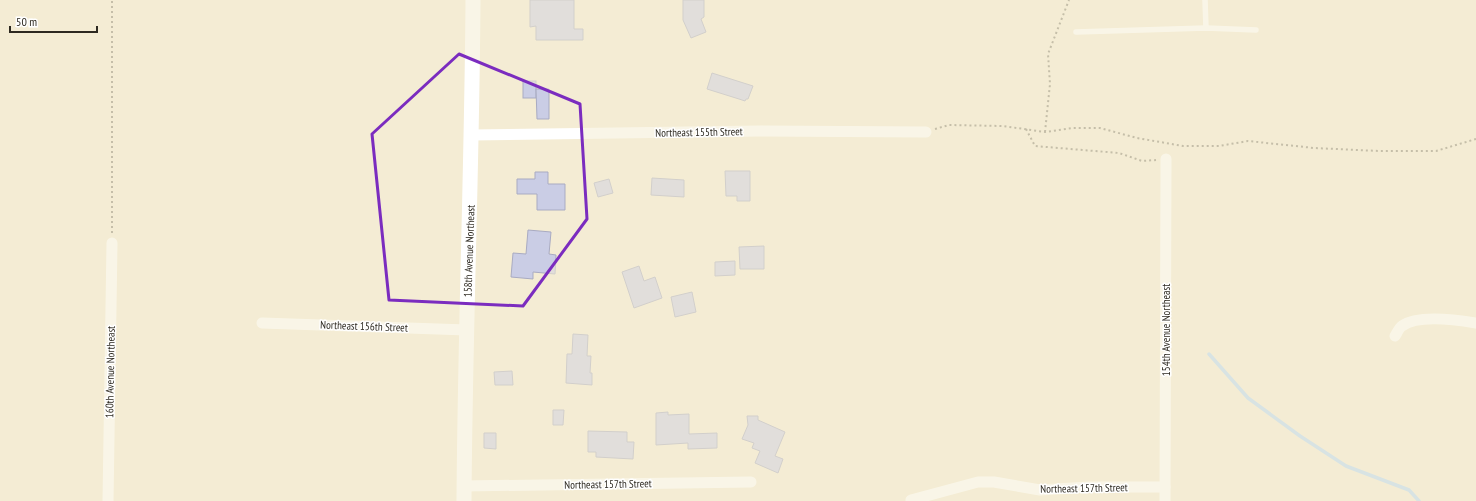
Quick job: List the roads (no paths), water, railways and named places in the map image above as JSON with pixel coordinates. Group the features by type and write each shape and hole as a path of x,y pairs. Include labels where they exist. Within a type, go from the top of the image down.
{"street":[{"name":"158th Avenue Northeast","path":"464,501 472,135 473,0"},
{"name":"Northeast 155th Street","path":"472,135 760,131 926,132"},
{"name":"154th Avenue Northeast","path":"1165,501 1166,159"},
{"name":"160th Avenue Northeast","path":"108,501 112,242"},
{"path":"1395,336 1402,326 1411,321 1434,319 1458,320 1476,323"},
{"name":"Northeast 156th Street","path":"262,323 467,330"},
{"name":"Northeast 157th Street","path":"464,486 751,482"},
{"name":"Northeast 157th Street","path":"911,500 978,482 994,482 1040,490 1089,487 1165,487"}],"lane":[{"path":"1205,0 1206,28"},
{"path":"1076,32 1206,28 1256,30"}],"waterway":[{"path":"1209,354 1248,398 1300,436 1346,466 1409,490 1419,501"}]}
